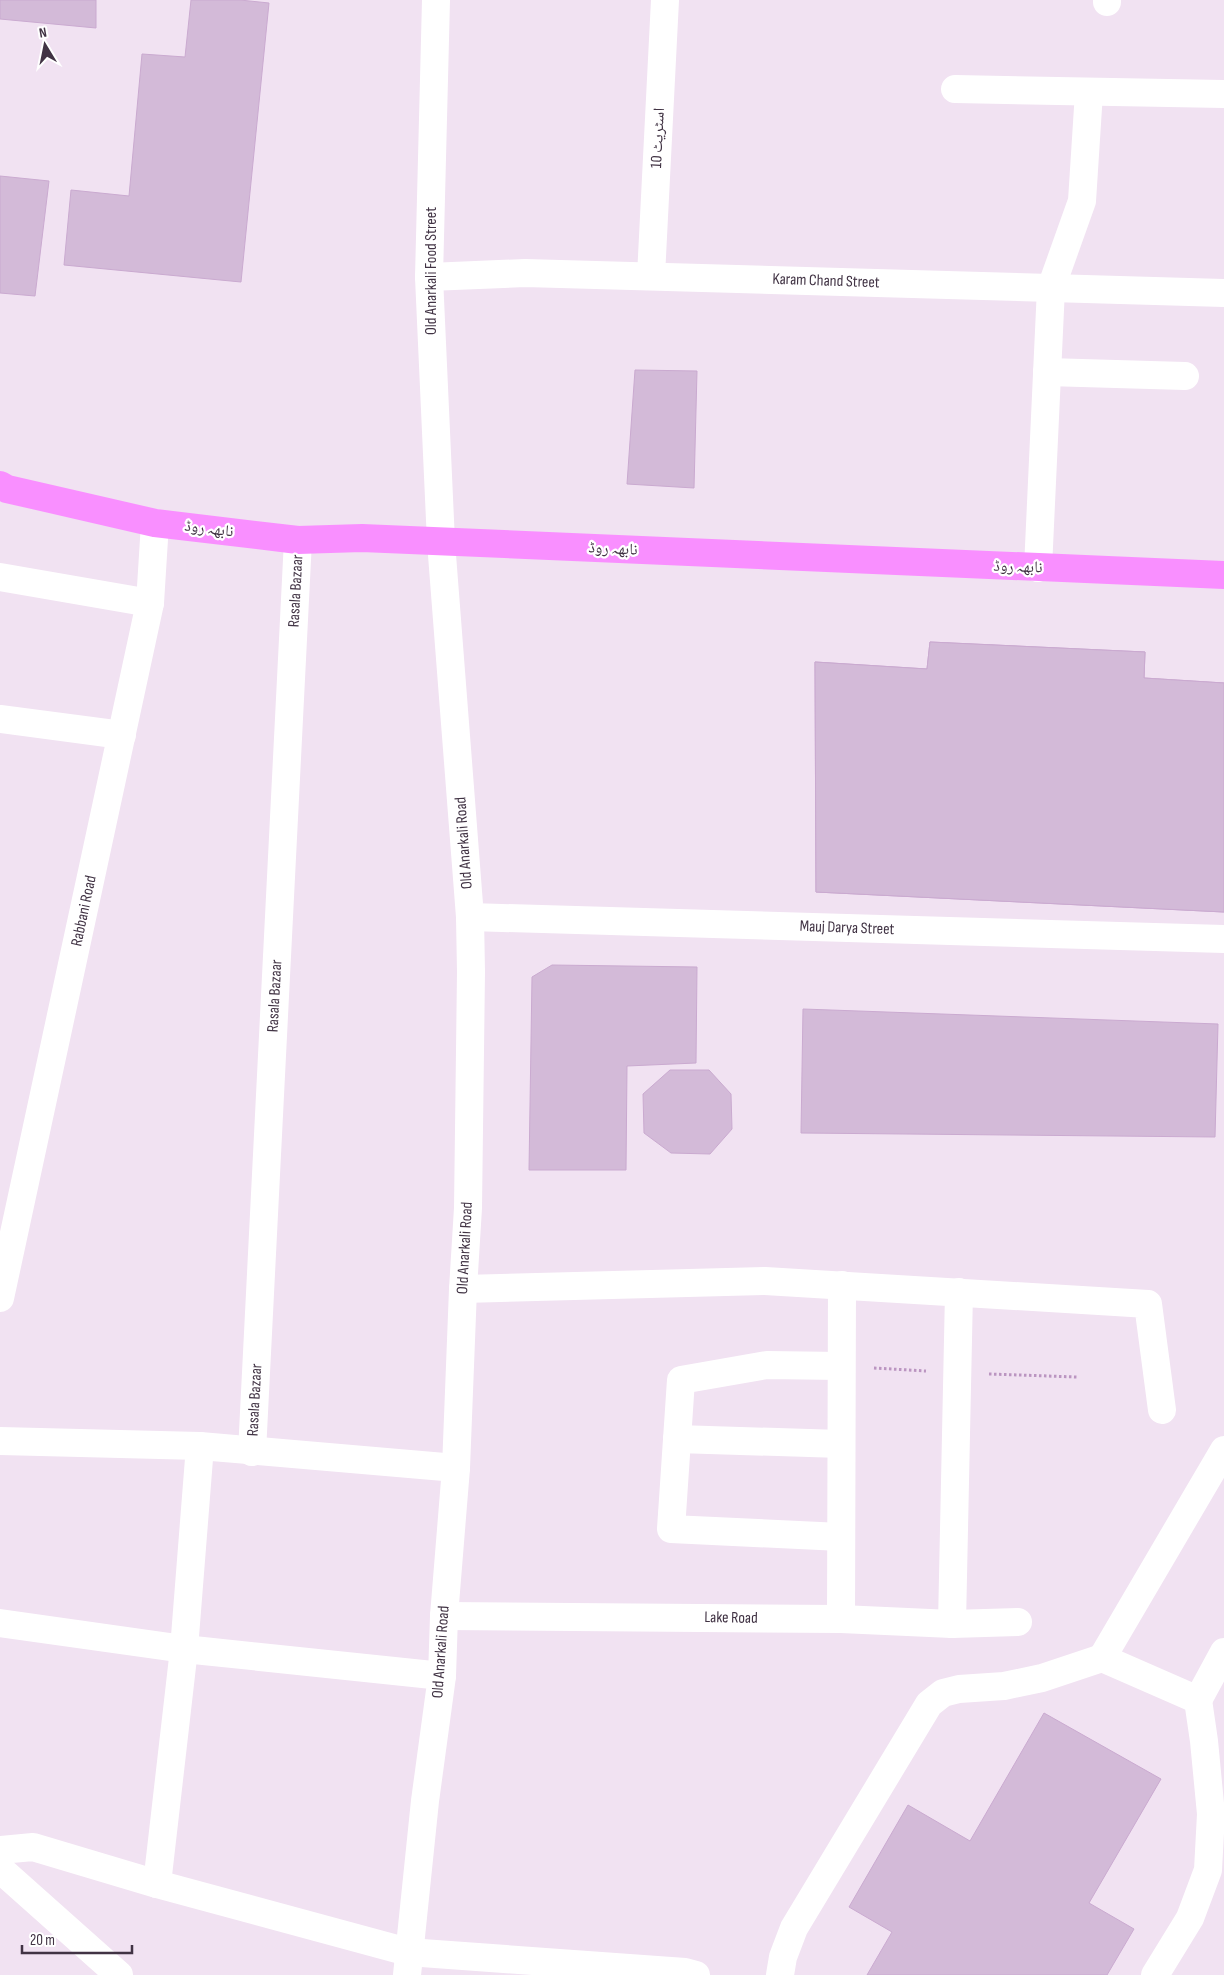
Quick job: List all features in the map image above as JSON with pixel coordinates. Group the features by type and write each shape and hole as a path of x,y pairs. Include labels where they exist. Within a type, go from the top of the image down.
{"main road":[{"name":"نابھہ روڈ","path":"2,488 155,523 298,540 362,538 1224,576"}],"street":[{"name":"Old Anarkali Food Street","path":"436,0 429,277 441,542"},
{"name":"اسٹریٹ 10","path":"651,276 664,0"},
{"path":"955,90 1224,94"},
{"path":"1038,568 1050,288 1082,201 1089,92"},
{"name":"Karam Chand Street","path":"429,277 525,273 1224,293"},
{"path":"1047,372 1185,376"},
{"name":"Rabbani Road","path":"0,1298 150,603 155,523"},
{"name":"Rasala Bazaar","path":"252,1452 298,540"},
{"name":"Old Anarkali Road","path":"407,1964 425,1801 442,1676 444,1616 456,1468 462,1289 468,1208 470,917 441,542"},
{"path":"0,576 150,603"},
{"path":"0,720 122,735"},
{"name":"Mauj Darya Street","path":"470,917 1224,939"},
{"path":"462,1289 765,1280 1148,1304 1162,1410"},
{"path":"841,1619 842,1285"},
{"path":"952,1624 959,1292"},
{"path":"841,1366 767,1364 681,1380 671,1529 841,1538"},
{"path":"678,1439 842,1444"},
{"path":"0,1441 200,1446 252,1452 456,1468"},
{"path":"157,1884 184,1649 200,1446"},
{"path":"780,1975 783,1957 794,1928 929,1704 943,1693 960,1689 1004,1686 1042,1678 1102,1658 1224,1450"},
{"name":"Lake Road","path":"444,1616 841,1619 952,1624 1018,1622"},
{"path":"0,1624 184,1649 442,1676"},
{"path":"1154,1975 1190,1918 1208,1870 1212,1814 1198,1700 1224,1652"},
{"path":"1102,1658 1198,1700"},
{"path":"0,1850 33,1848 157,1884 407,1964 685,1972 696,1975"},
{"path":"0,1869 118,1975"}],"building":[{"path":"0,0 96,0 96,28 0,19"},
{"path":"191,0 240,0 269,3 241,282 64,265 71,190 129,196 142,54 185,57"},
{"path":"0,176 49,181 35,296 0,293"},
{"path":"635,370 697,371 694,488 627,484"},
{"path":"930,642 1145,652 1144,678 1224,683 1224,912 816,892 815,662 927,669","holes":["976,722 1088,726 1084,801 974,797"]},
{"path":"930,642 1145,652 1144,678 1224,683 1224,912 816,892 815,662 927,669"},
{"path":"552,965 697,967 696,1063 627,1066 626,1170 529,1170 532,977"},
{"path":"803,1009 1218,1024 1215,1137 801,1133"},
{"path":"670,1070 709,1070 731,1094 732,1129 710,1154 671,1153 644,1133 643,1094"},
{"path":"1044,1713 1161,1779 1089,1903 1134,1929 1107,1975 867,1975 892,1932 849,1907 908,1805 970,1841"}]}
